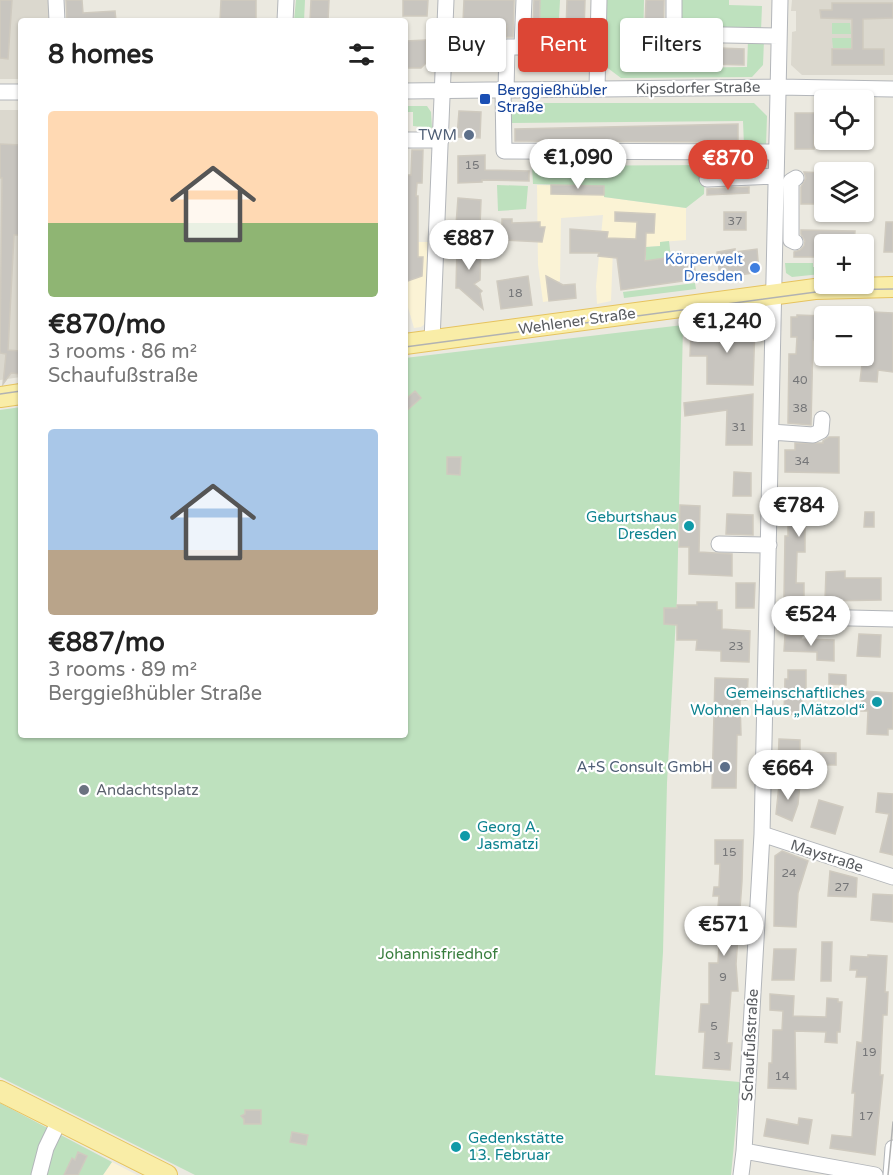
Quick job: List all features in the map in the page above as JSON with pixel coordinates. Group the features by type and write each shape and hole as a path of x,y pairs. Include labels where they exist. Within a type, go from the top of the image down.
{"main road":[{"name":"Wehlener Straße","path":"408,344 824,288 893,287"},
{"path":"0,397 18,394"},
{"path":"0,1092 166,1175"}],"street":[{"path":"56,0 57,18"},
{"path":"285,18 286,0"},
{"path":"432,340 447,0"},
{"path":"524,0 522,47 507,47 504,151 776,152"},
{"path":"597,89 599,0"},
{"path":"674,0 674,34 779,36"},
{"name":"Schaufußstraße","path":"741,1175 762,834 780,0"},
{"name":"Kipsdorfer Straße","path":"408,91 778,87 893,89"},
{"path":"0,92 18,92"},
{"path":"408,140 441,140"},
{"path":"707,179 776,177"},
{"path":"795,242 790,240 791,181 796,178"},
{"path":"775,212 791,212"},
{"path":"771,432 813,435 821,431 822,419"},
{"path":"719,544 769,545"},
{"path":"768,616 893,619"},
{"name":"Maystraße","path":"762,834 893,877"},
{"path":"39,1175 46,1148 58,1121"},
{"path":"891,1175 893,1148"},
{"path":"744,1151 875,1175"}],"shaded area":[{"path":"0,0 61,0 62,18 18,18 18,79 0,79"},
{"path":"792,0 893,0 893,75 802,75 791,65 792,32 796,31 796,11 791,11"},
{"path":"0,110 18,110 18,377 0,380"},
{"path":"537,185 604,186 604,197 686,208 686,240 661,242 661,246 613,249 611,301 597,304 596,286 603,215 561,218 560,281 554,287 556,300 543,302 538,265"},
{"path":"408,242 430,242 427,322 421,327 414,328 408,307"},
{"path":"112,1162 137,1175 103,1175"}],"green space":[{"path":"296,0 305,0 304,18 294,18"},
{"path":"540,0 560,0 559,18 540,18"},
{"path":"607,0 644,0 644,18 620,18 620,72 723,72 723,67 747,67 748,40 764,40 763,65 752,77 621,78 608,68"},
{"path":"678,0 729,0 729,5 762,6 761,31 723,31 723,18 680,18"},
{"path":"832,23 850,23 851,34 832,34"},
{"path":"832,38 851,38 851,48 833,48"},
{"path":"507,103 754,103 767,116 766,146 744,146 743,121 509,123"},
{"path":"408,106 427,106 431,112 432,128 413,126 413,112 408,112"},
{"path":"705,165 704,194 686,208 604,197 604,186 533,184 532,166"},
{"path":"497,185 528,186 526,209 498,211"},
{"path":"669,241 671,258 646,261 646,247 660,246 660,242"},
{"path":"785,263 813,263 814,275 792,277 786,273"},
{"path":"695,283 696,289 624,298 623,292"},
{"name":"Johannisfriedhof","path":"683,325 677,598 667,783 663,952 655,1075 740,1082 731,1175 195,1175 0,1077 0,410 18,407 18,738 408,738 408,358"},
{"path":"0,1103 112,1162 103,1175 0,1175"}],"building":[{"path":"0,0 12,0 8,59 0,58"},
{"path":"66,0 82,0 83,13 115,11 116,18 67,18"},
{"path":"221,0 256,0 256,18 220,18"},
{"path":"311,0 329,0 328,18 310,18"},
{"path":"403,0 428,0 427,16 403,16"},
{"path":"464,0 514,0 513,37 506,37 506,18 463,18"},
{"path":"534,0 540,0 540,18 533,18"},
{"path":"567,0 585,0 584,18 566,18"},
{"path":"646,0 664,0 664,18 645,18"},
{"path":"832,3 893,3 893,18 863,19 863,49 884,49 884,65 832,65 832,49 852,49 852,19 821,18 820,10 832,10"},
{"path":"426,40 426,63 421,68 408,68 408,41"},
{"path":"723,48 744,49 744,65 723,64"},
{"path":"459,111 481,112 480,138 457,137"},
{"path":"795,113 814,113 814,149 795,149"},
{"path":"738,124 738,142 515,141 515,129"},
{"path":"0,144 18,145 18,235 14,235 8,350 18,351 18,374 11,373 3,384 6,354 0,353 2,178 0,178"},
{"path":"412,150 423,150 422,183 417,183 416,196 418,196 418,257 423,257 422,276 408,281 408,175 411,175"},
{"path":"485,155 485,170 529,171 529,181 482,180 482,182 458,183 458,156"},
{"path":"748,165 748,167 707,169 707,166"},
{"path":"804,172 814,172 814,204 801,204 801,187 806,178"},
{"path":"551,185 604,186 604,195 551,194"},
{"path":"749,187 749,193 707,195 707,189"},
{"path":"458,198 481,200 480,226 456,225"},
{"path":"615,212 655,214 654,233 646,233 645,261 693,254 696,279 621,290 617,258 598,256 599,253 570,253 570,229 608,232 607,238 636,239 637,222 615,221"},
{"path":"724,212 746,212 746,230 724,230"},
{"path":"502,219 512,219 512,223 540,222 540,227 545,227 542,242 502,240"},
{"path":"886,222 893,222 893,252 884,252"},
{"path":"801,230 855,231 855,234 814,234 814,257 794,257 794,252 804,246 805,241"},
{"path":"457,245 481,245 480,280 474,284 482,291 480,293 483,309 459,288 456,288"},
{"path":"735,249 735,252 757,249 759,272 720,278 717,252"},
{"path":"528,276 532,305 501,309 497,281"},
{"path":"546,276 563,285 575,284 576,298 549,301"},
{"path":"874,312 893,313 893,372 878,370 877,382 860,381 862,366 874,366"},
{"path":"797,315 814,316 811,425 788,423 789,354 796,354 797,337 791,337 791,317 797,317"},
{"path":"724,325 755,325 753,385 707,384 707,356 690,356 691,330 724,331"},
{"path":"415,391 421,398 408,409 408,397"},
{"path":"753,394 752,445 726,445 727,410 685,416 684,403"},
{"path":"829,437 839,437 839,473 785,472 785,450 795,450 795,443 823,443"},
{"path":"447,457 461,457 460,475 447,474"},
{"path":"734,472 751,473 751,496 733,496"},
{"path":"788,495 823,496 825,519 805,521 805,552 797,552 796,583 804,583 804,598 784,598"},
{"path":"680,505 700,506 699,552 732,554 732,576 689,574 689,547 679,547"},
{"path":"865,512 874,512 874,527 864,527"},
{"path":"727,514 753,515 753,535 726,534"},
{"path":"845,571 845,578 881,578 881,600 825,601 826,572"},
{"path":"736,583 755,583 754,608 736,608"},
{"path":"697,602 717,602 717,610 722,610 722,629 750,631 749,662 721,661 721,651 696,650 697,640 677,640 677,625 664,624 664,608 677,608 677,605 697,605"},
{"path":"859,634 881,635 880,657 857,656"},
{"path":"785,635 802,636 801,639 834,640 834,661 817,660 817,652 784,651"},
{"path":"788,670 806,670 806,689 802,689 802,715 784,714 785,679 788,679"},
{"path":"829,674 846,675 846,685 829,684"},
{"path":"715,678 748,679 747,700 740,700 741,735 737,735 736,788 712,788"},
{"name":"Gemeinschaftliches Wohnen Haus „Mätzold“","path":"862,691 893,693 893,729 888,729 888,735 867,734 868,711 861,711"},
{"path":"779,739 800,740 800,752 836,753 836,765 778,764"},
{"path":"800,784 798,804 792,821 776,814 779,785"},
{"path":"878,793 893,794 893,855 880,852 889,814 876,812"},
{"path":"819,800 843,807 835,834 811,827"},
{"path":"715,840 743,840 736,964 738,991 731,991 727,1043 732,1043 730,1070 703,1068 705,1032 699,1032 701,1004 709,1004 709,963 718,963 721,907 718,907 719,896 713,896 714,887 719,887 720,864 715,864"},
{"path":"782,851 808,861 798,893 796,927 774,926 775,856"},
{"path":"830,871 857,878 856,897 828,896"},
{"path":"873,894 893,895 893,922 871,920"},
{"path":"822,942 832,942 831,981 821,981"},
{"path":"774,949 796,949 794,980 772,980"},
{"path":"868,955 887,956 885,992 888,992 887,1015 883,1015 880,1075 883,1075 875,1155 830,1148 832,1135 852,1137 855,1093 852,1093 857,1042 862,1043 867,977 856,977 857,970 850,970 851,956 868,957"},
{"path":"770,994 794,996 793,1016 826,1017 827,998 838,999 838,1002 842,1002 837,1043 825,1042 826,1032 795,1031 796,1089 768,1088 769,1063 772,1063 773,1030 782,1030 783,1011 770,1010"},
{"path":"245,1110 261,1110 261,1124 244,1124 241,1116 245,1114"},
{"path":"799,1118 812,1120 808,1144 764,1136 767,1119 798,1125"},
{"path":"292,1132 308,1135 306,1145 290,1142"},
{"path":"78,1152 87,1156 78,1175 64,1175 72,1158 75,1160"}],"tram line":[{"path":"408,347 831,290 893,289"},
{"path":"0,394 18,391"},
{"path":"888,1175 893,1122"}],"place":[{"name":"Berggießhübler Straße","path":"485,99"},
{"name":"TWM","path":"469,135"},
{"name":"Körperwelt Dresden","path":"755,268"},
{"name":"Geburtshaus Dresden","path":"689,526"},
{"name":"Gemeinschaftliches Wohnen Haus „Mätzold“","path":"877,702"},
{"name":"A+S Consult GmbH","path":"725,767"},
{"name":"Andachtsplatz","path":"84,790"},
{"name":"Georg A. Jasmatzi","path":"465,836"},
{"name":"Gedenkstätte 13. Februar","path":"456,1147"}]}
